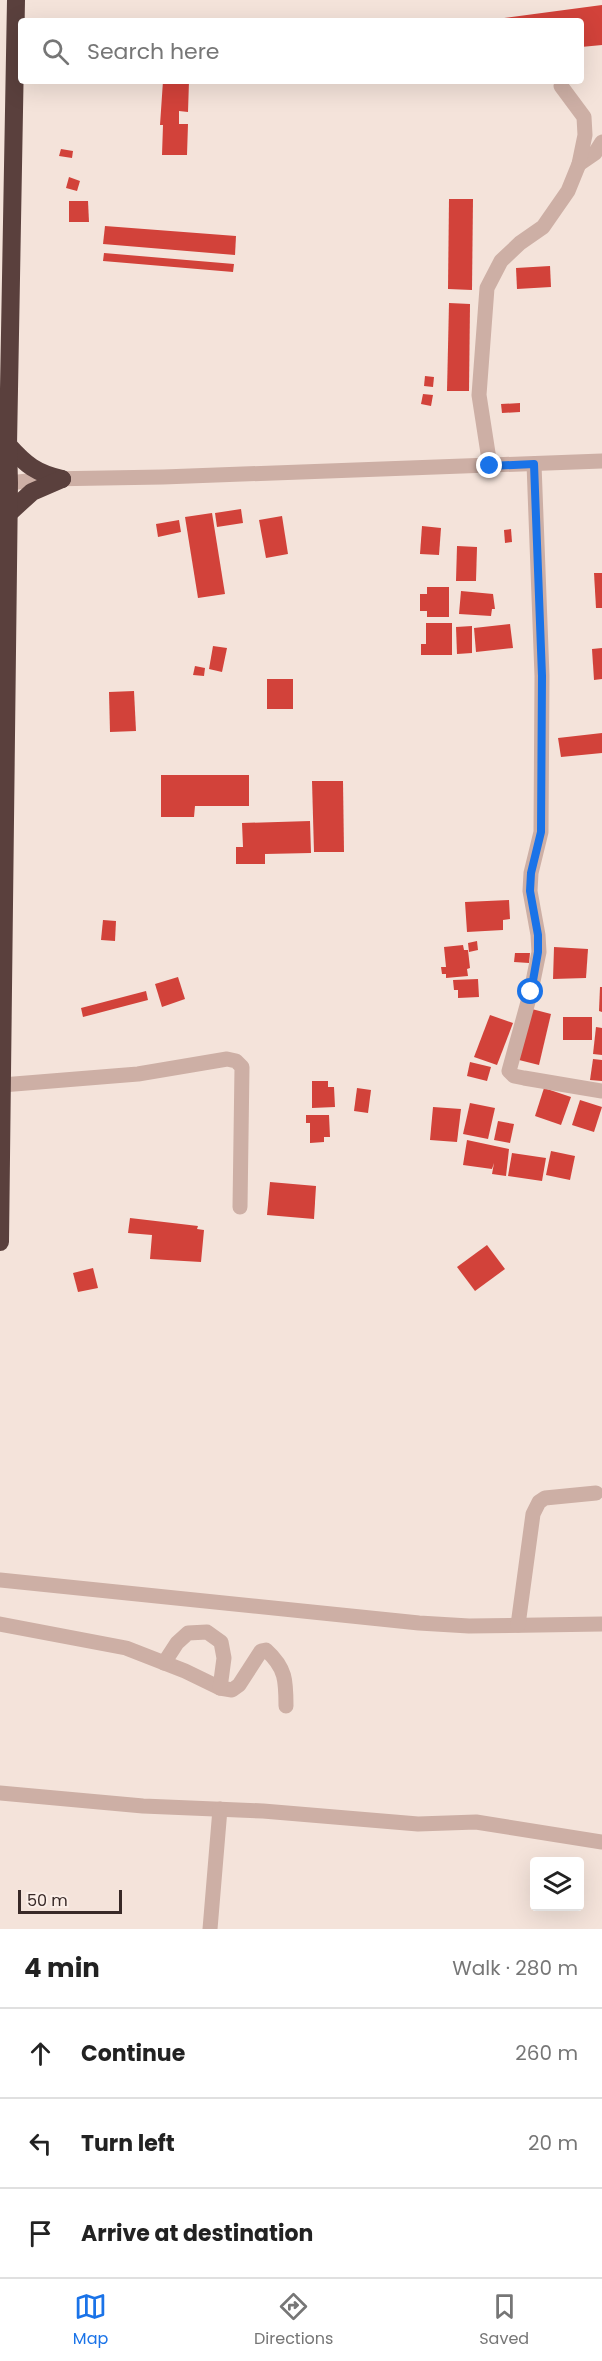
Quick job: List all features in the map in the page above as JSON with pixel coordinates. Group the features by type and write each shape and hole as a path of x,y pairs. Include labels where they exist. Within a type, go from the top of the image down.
{"highway":[{"path":"0,1242 1,960 16,0"},
{"path":"8,445 24,463 34,470 62,479"},
{"path":"9,513 32,492 62,479"}],"street":[{"path":"490,466 479,395 487,288 501,261 520,243 543,227 568,191 579,164 585,135 584,117 561,86"},
{"path":"579,164 595,153 602,142"},
{"path":"9,483 62,479 602,461"},
{"path":"534,464 542,676 541,832 531,873 530,891 538,935 538,952 531,992 509,1071 514,1076 602,1091"},
{"path":"2,1085 138,1074 227,1059 236,1061 242,1067 240,1207"},
{"path":"518,1625 533,1514 539,1502 545,1498 596,1493"},
{"path":"0,1580 357,1618 469,1626 602,1624"},
{"path":"0,1624 126,1648 220,1688 232,1689 239,1686 261,1651 266,1650 286,1677 286,1706"},
{"path":"164,1663 177,1643 188,1633 207,1632 221,1642 224,1658 220,1688"},
{"path":"0,1793 143,1806 220,1809 418,1824 476,1822 602,1842"},
{"path":"210,1929 220,1809"}],"building":[{"path":"602,5 602,45 584,47 584,18 504,18"},
{"path":"163,84 189,84 188,112 179,111 179,124 188,124 187,155 162,155 163,125 160,125"},
{"path":"61,149 73,151 72,158 59,156"},
{"path":"69,177 80,181 77,191 66,188"},
{"path":"449,199 473,199 472,290 448,289"},
{"path":"69,201 88,201 89,222 69,222"},
{"path":"105,226 236,236 235,255 103,244"},
{"path":"104,253 234,264 233,272 103,261"},
{"path":"550,266 551,287 517,289 516,268"},
{"path":"449,303 470,304 469,391 447,391"},
{"path":"425,376 434,377 433,387 424,386"},
{"path":"423,394 433,395 431,406 421,404"},
{"path":"520,403 520,412 502,413 501,404"},
{"path":"241,509 243,523 217,527 215,513"},
{"path":"212,513 225,594 198,598 185,517"},
{"path":"282,516 288,554 266,558 259,520"},
{"path":"179,520 181,532 158,537 156,524"},
{"path":"422,526 441,528 439,555 420,554"},
{"path":"511,529 512,542 505,543 504,530"},
{"path":"457,546 477,547 476,581 456,581"},
{"path":"594,573 602,573 602,608 596,608"},
{"path":"427,587 449,587 449,617 427,617 427,611 420,611 420,594 427,594"},
{"path":"461,591 493,594 495,609 492,609 491,616 459,614"},
{"path":"426,623 452,623 452,655 421,655 421,644 426,644"},
{"path":"510,624 513,648 476,652 474,628"},
{"path":"472,626 472,653 457,654 456,627"},
{"path":"213,646 227,648 222,672 209,669"},
{"path":"602,648 602,679 594,680 592,649"},
{"path":"195,666 205,668 204,676 193,675"},
{"path":"267,679 293,679 293,709 267,709"},
{"path":"134,691 136,731 110,732 109,692"},
{"path":"602,733 602,753 561,757 558,738"},
{"path":"161,775 249,775 249,806 195,806 194,817 161,817"},
{"path":"312,781 343,781 344,852 314,852"},
{"path":"310,821 311,853 265,854 265,864 236,864 236,847 243,847 242,823"},
{"path":"509,900 510,919 503,920 503,930 467,932 465,902"},
{"path":"103,920 116,921 115,941 101,940"},
{"path":"477,941 478,950 469,952 468,943"},
{"path":"463,945 464,950 468,950 470,968 467,969 468,976 446,978 446,974 442,974 441,967 446,967 444,947"},
{"path":"554,947 588,949 586,978 553,979"},
{"path":"515,953 530,953 529,963 514,962"},
{"path":"178,977 185,999 162,1007 155,984"},
{"path":"478,979 479,997 458,998 458,990 454,990 453,980"},
{"path":"600,987 602,987 602,1012 599,1011"},
{"path":"146,991 148,1000 83,1017 81,1008"},
{"path":"528,1008 551,1014 539,1065 515,1059"},
{"path":"490,1015 513,1023 497,1065 474,1057"},
{"path":"563,1017 592,1017 592,1040 563,1040"},
{"path":"596,1027 602,1028 602,1055 593,1054"},
{"path":"593,1059 602,1060 602,1081 590,1080"},
{"path":"470,1062 491,1067 487,1081 467,1076"},
{"path":"312,1081 328,1081 328,1087 334,1087 335,1107 312,1108"},
{"path":"357,1088 371,1090 368,1113 354,1111"},
{"path":"544,1088 571,1097 561,1125 535,1116"},
{"path":"580,1100 602,1107 594,1132 572,1125"},
{"path":"470,1103 495,1108 488,1139 463,1134"},
{"path":"433,1107 461,1109 457,1142 430,1140"},
{"path":"306,1115 329,1115 330,1137 324,1137 324,1142 310,1143 310,1123 306,1123"},
{"path":"498,1121 514,1124 510,1143 494,1140"},
{"path":"467,1140 509,1149 506,1176 492,1174 494,1163 492,1169 463,1165"},
{"path":"551,1151 575,1156 570,1180 546,1175"},
{"path":"512,1153 546,1158 542,1181 508,1176"},
{"path":"270,1182 316,1186 314,1219 267,1215"},
{"path":"130,1218 198,1226 197,1229 204,1230 201,1262 150,1259 152,1235 128,1233"},
{"path":"487,1245 505,1269 475,1291 457,1267"},
{"path":"93,1268 98,1288 78,1292 73,1273"}],"route":[{"path":"490,466 534,464 542,676 541,832 531,873 530,891 538,935 538,952 531,992"}]}
